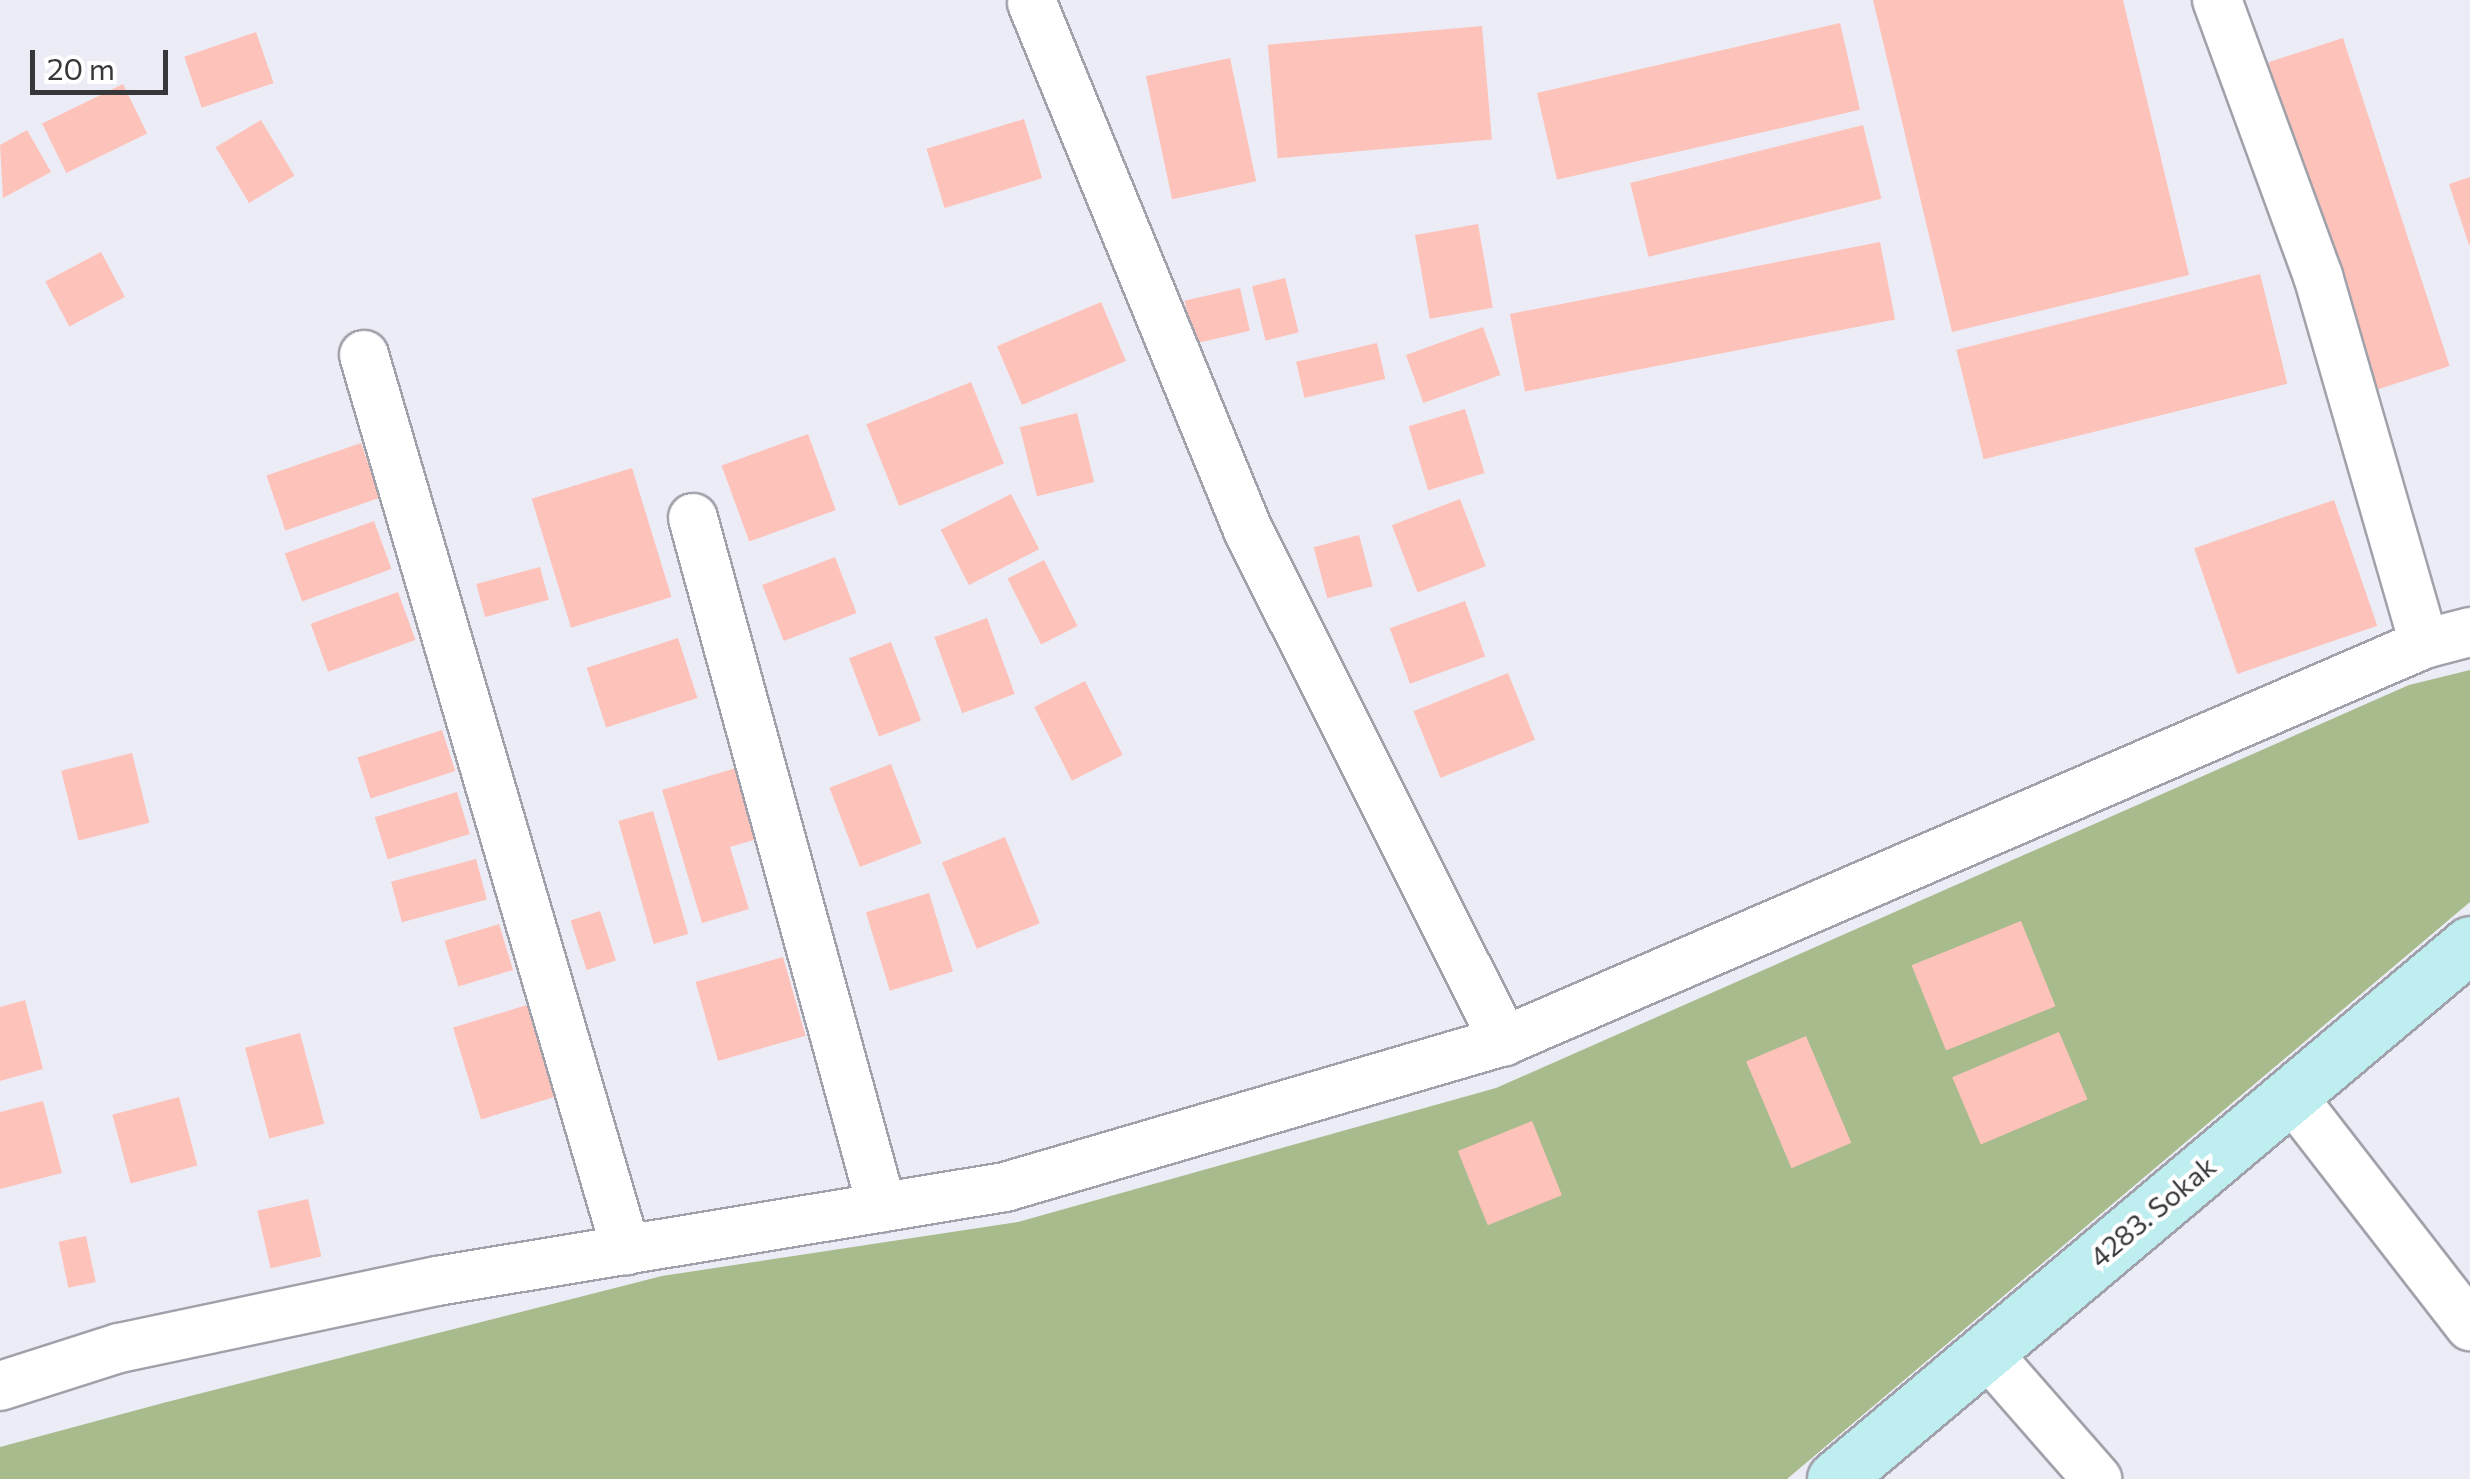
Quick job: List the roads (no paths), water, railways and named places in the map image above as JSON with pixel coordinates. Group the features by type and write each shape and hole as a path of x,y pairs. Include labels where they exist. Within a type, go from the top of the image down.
{"street":[{"path":"2217,0 2318,276 2424,644"},
{"path":"1032,3 1248,530 1504,1041"},
{"path":"364,355 626,1250"},
{"path":"693,518 882,1208"},
{"path":"0,1386 120,1348 438,1281 1004,1188 1504,1041 2424,644 2470,632"},
{"name":"4283. Sokak","path":"1835,1479 2470,944"},
{"path":"2290,1094 2470,1326"},
{"path":"1986,1352 2096,1479"}]}
